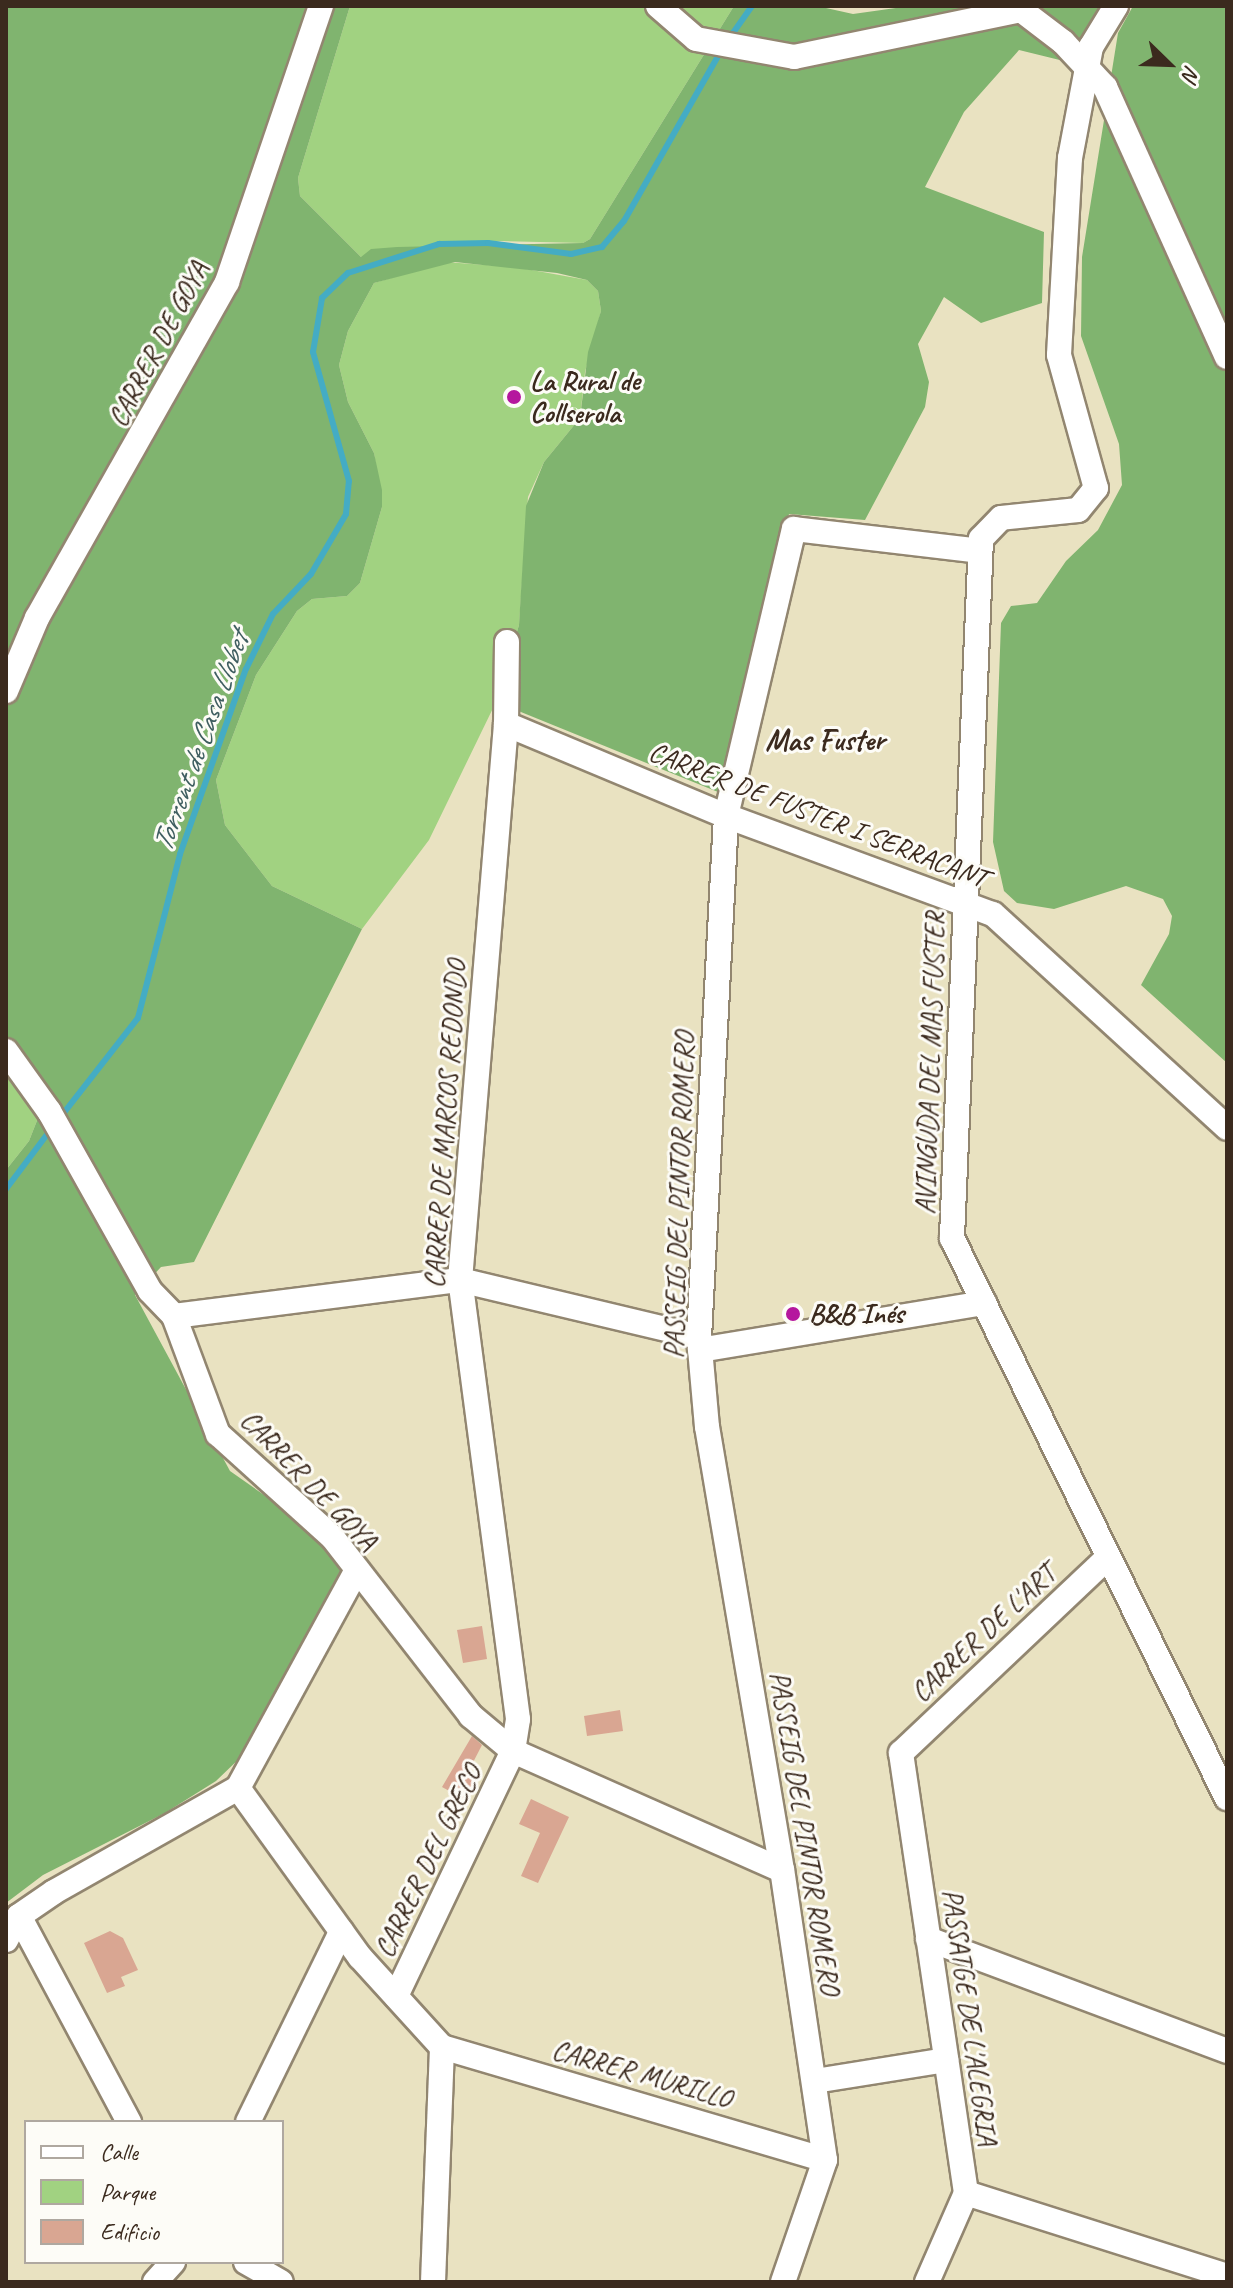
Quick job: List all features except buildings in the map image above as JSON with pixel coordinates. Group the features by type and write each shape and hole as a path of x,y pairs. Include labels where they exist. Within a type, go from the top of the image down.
{"street":[{"name":"CARRER DE GOYA","path":"6,691 37,618 227,282 321,6"},
{"path":"658,6 696,39 794,57 1021,10 1087,66 1105,87 1227,357"},
{"path":"1087,66 1091,47 1116,6"},
{"name":"AVINGUDA DEL MAS FUSTER","path":"1087,66 1070,158 1059,355 1096,488 1078,510 1001,518 981,539 952,1238 1107,1558 1212,1759 1227,1798"},
{"name":"PASSEIG DEL PINTOR ROMERO","path":"783,2282 825,2160 782,1870 707,1427 700,1344 726,816 794,529 980,551"},
{"name":"CARRER DE MARCOS REDONDO","path":"507,642 506,724 460,1280 518,1719 513,1751"},
{"name":"CARRER DE FUSTER I SERRACANT","path":"506,724 726,816 993,914 1227,1128"},
{"name":"CARRER DE GOYA","path":"6,1051 49,1111 150,1291 174,1316 218,1434 333,1538 471,1716 513,1751 782,1870"},
{"path":"174,1316 460,1280 700,1344 984,1303"},
{"name":"CARRER DE L'ART","path":"901,1753 1107,1558"},
{"path":"6,1940 19,1916 238,1788 357,1570"},
{"name":"CARRER DEL GRECO","path":"396,1996 513,1751"},
{"name":"PASSATGE DE L'ALEGRIA","path":"901,1753 966,2193"},
{"path":"238,1788 341,1932 442,2047 433,2282"},
{"path":"19,1916 128,2120"},
{"path":"249,2120 341,1932"},
{"path":"928,1939 1227,2051"},
{"name":"CARRER MURILLO","path":"442,2047 825,2160"},
{"path":"815,2081 946,2060"},
{"path":"927,2282 966,2193 1227,2276"},
{"path":"155,2282 171,2264"},
{"path":"250,2264 281,2282"}],"green space":[{"path":"6,6 350,6 298,178 300,196 361,257 371,249 583,243 590,239 734,6 817,6 853,14 910,6 1101,6 1076,64 1019,50 964,112 925,187 1044,232 1042,303 981,323 944,297 918,344 929,382 925,407 865,520 789,514 718,792 496,702 519,625 526,506 544,462 580,418 588,352 601,311 598,291 587,280 557,273 455,262 374,283 348,331 339,365 348,402 374,453 382,490 382,507 360,583 347,596 312,599 297,611 256,675 216,780 225,825 272,886 362,929 194,1262 161,1267 135,1295 230,1471 321,1535 344,1576 243,1755 216,1781 165,1813 43,1875 6,1903 6,1170 29,1141 38,1118 6,1065"},
{"path":"350,6 734,6 590,239 583,243 501,241 361,257 300,196 298,178"},
{"path":"1133,6 1227,6 1227,1063 1141,985 1169,934 1172,916 1163,899 1126,886 1054,909 1017,903 1004,891 993,842 1001,623 1011,606 1037,603 1066,561 1098,530 1122,485 1119,444 1081,336 1082,257 1118,33"},
{"path":"445,262 515,267 587,280 598,291 601,311 585,372 580,418 544,462 528,497 519,625 496,702 429,840 362,929 272,886 225,825 216,780 256,675 297,611 312,599 347,596 360,583 382,507 374,453 348,402 339,365 348,331 374,283"},
{"path":"6,1065 38,1118 29,1141 6,1170"}],"waterway":[{"name":"Torrent de Casa Llobet","path":"728,40 752,6"},
{"name":"Torrent de Casa Llobet","path":"59,1119 138,1018 180,854 246,669 273,614 311,574 346,514 349,481 313,352 322,298 348,273 439,244 488,243 571,254 602,247 624,221 722,49"},
{"name":"Torrent de Casa Llobet","path":"6,1189 52,1128"}],"place":[{"name":"La Rural de Collserola","path":"514,397"},
{"name":"B&B Inés","path":"793,1314"}],"district":[{"name":"Mas Fuster","path":"825,740"}]}
